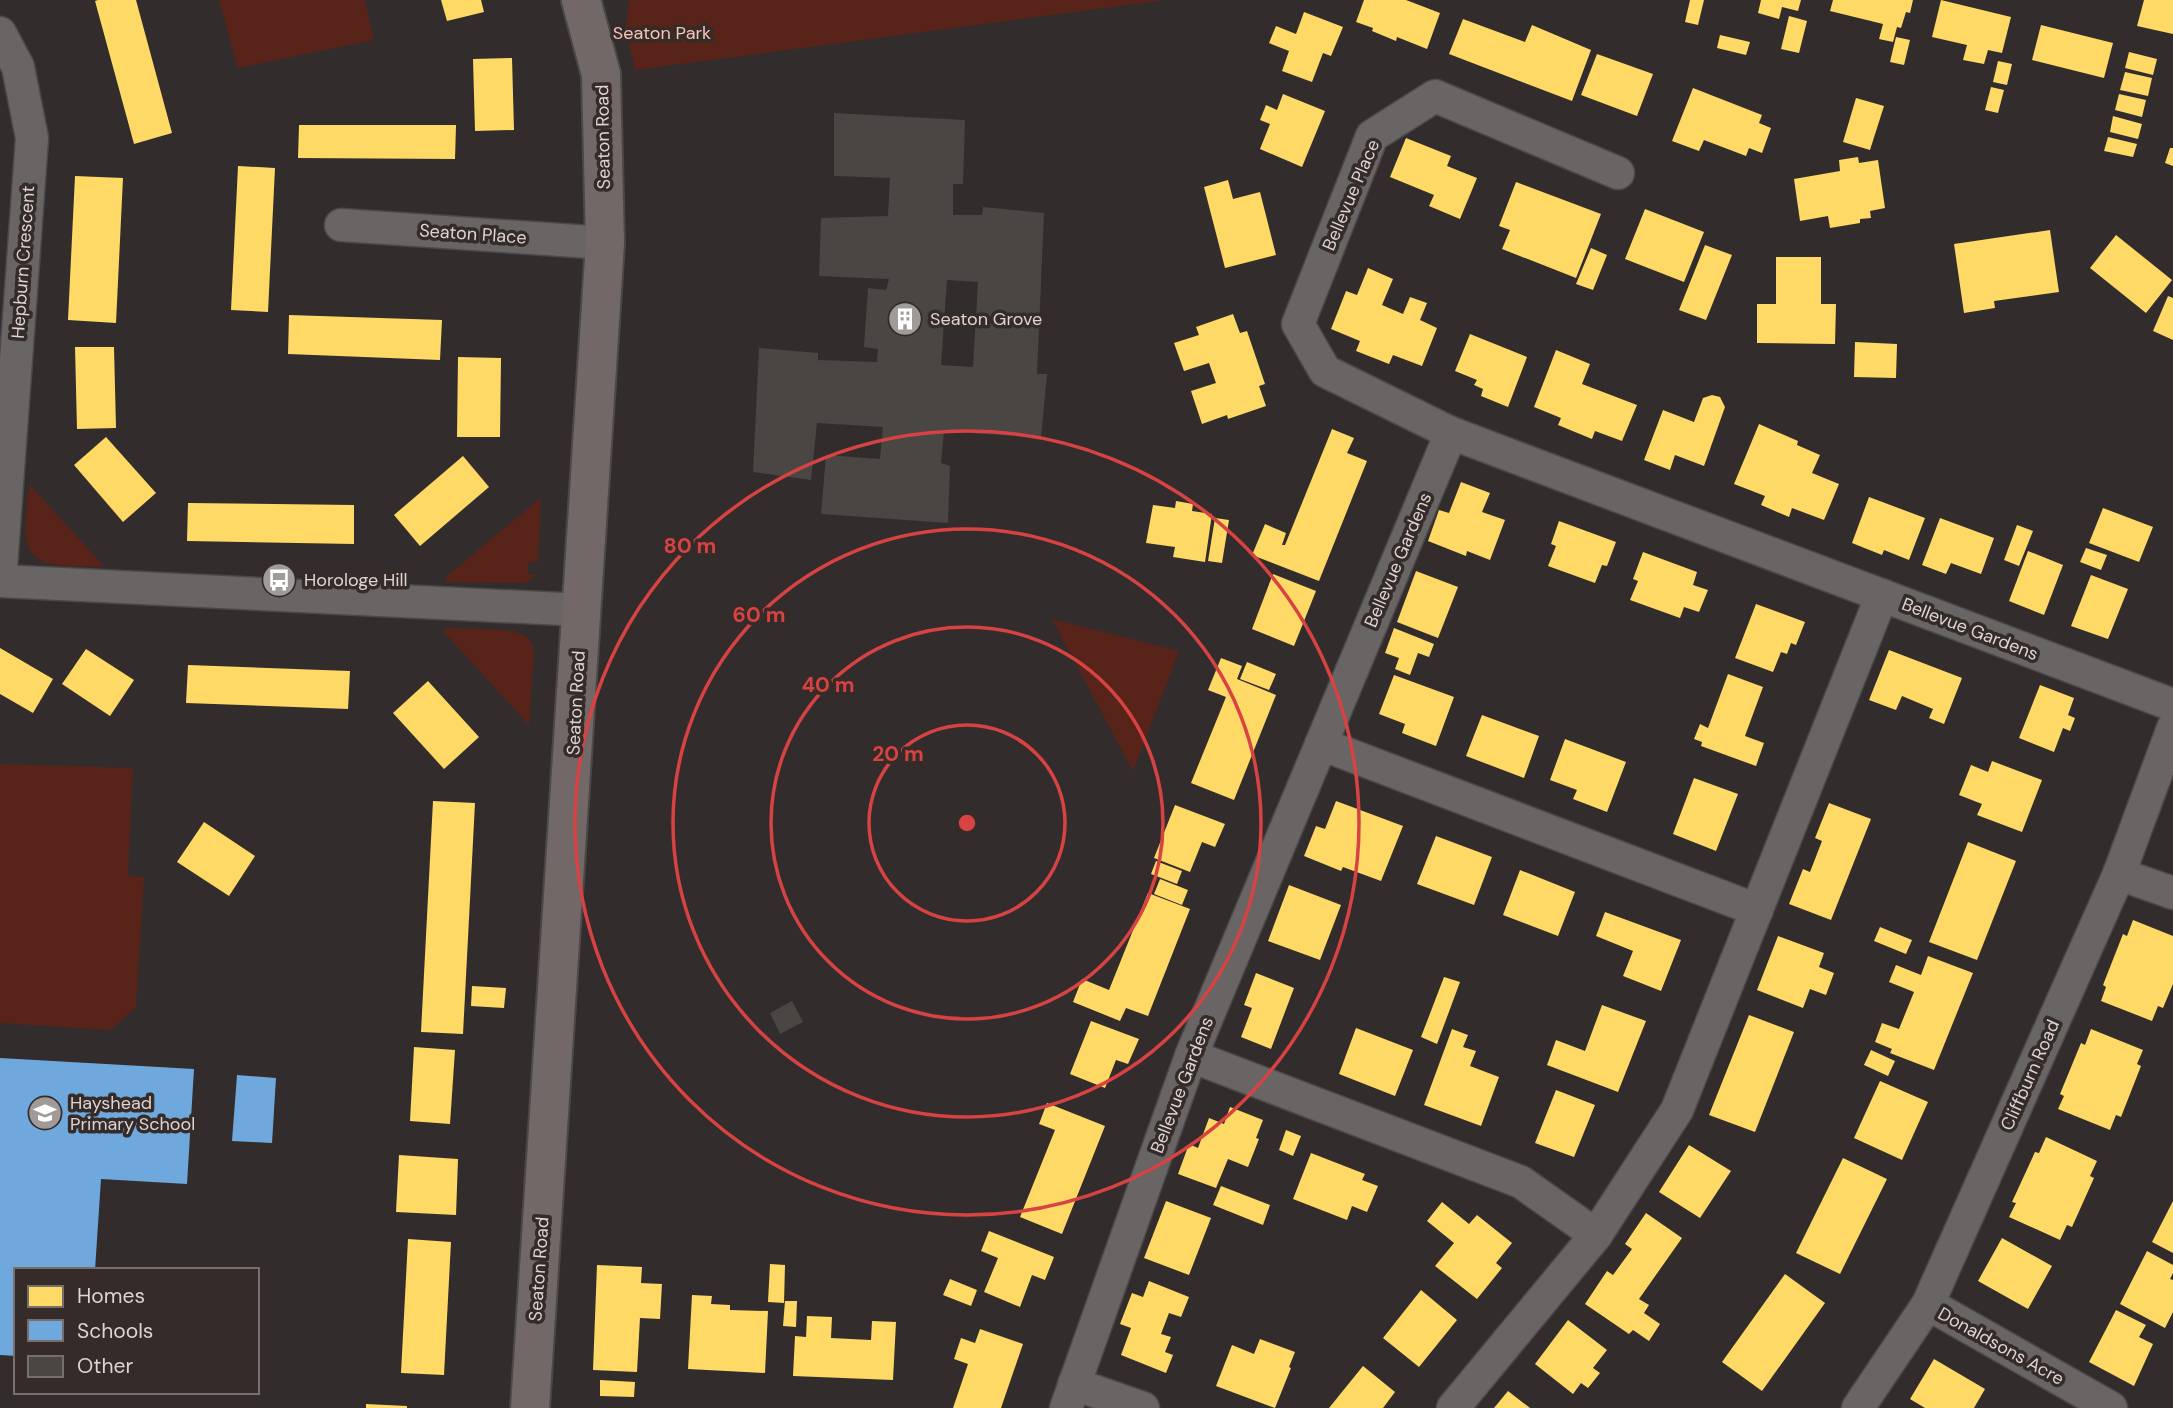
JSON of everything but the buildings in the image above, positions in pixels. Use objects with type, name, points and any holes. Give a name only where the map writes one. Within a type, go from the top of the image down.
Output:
[{"type":"street","name":"Seaton Road","points":[[530,1408],[605,243],[601,74],[581,0]]},
{"type":"street","name":"Hepburn Crescent","points":[[0,33],[18,67],[32,138],[0,582]]},
{"type":"street","name":"Bellevue Place","points":[[1451,433],[1325,371],[1298,324],[1372,136],[1435,96],[1618,173]]},
{"type":"street","name":"Seaton Place","points":[[341,225],[605,243]]},
{"type":"street","name":"Bellevue Gardens","points":[[1070,1396],[1191,1056],[1451,433],[2173,705]]},
{"type":"street","points":[[0,582],[582,610]]},
{"type":"street","points":[[1453,1408],[1597,1235],[1677,1110],[1882,595]]},
{"type":"street","name":"Cliffburn Road","points":[[1858,1408],[1928,1304],[2119,874],[2173,727]]},
{"type":"street","points":[[1321,744],[1757,910]]},
{"type":"street","points":[[2119,874],[2173,893]]},
{"type":"street","points":[[1191,1056],[1521,1182],[1597,1235]]},
{"type":"street","name":"Donaldsons Acre","points":[[1928,1304],[2111,1408]]},
{"type":"street","points":[[1070,1396],[1143,1408]]},
{"type":"green space","points":[[219,0],[365,0],[374,40],[238,68]]},
{"type":"green space","name":"Seaton Park","points":[[629,0],[1165,0],[635,70],[626,31]]},
{"type":"green space","points":[[30,485],[102,567],[58,565],[37,558],[30,549],[26,536]]},
{"type":"green space","points":[[539,499],[538,562],[528,562],[528,574],[537,575],[524,583],[447,582],[445,578]]},
{"type":"green space","points":[[1052,619],[1179,651],[1133,771]]},
{"type":"green space","points":[[446,628],[500,630],[521,634],[529,639],[534,653],[529,725],[444,632]]},
{"type":"green space","points":[[0,764],[133,768],[128,876],[144,877],[136,1007],[111,1030],[0,1023]]},
{"type":"place","name":"Seaton Grove","points":[[905,319]]},
{"type":"place","name":"Horologe Hill","points":[[279,580]]},
{"type":"place","name":"Hayshead Primary School","points":[[45,1113]]}]
